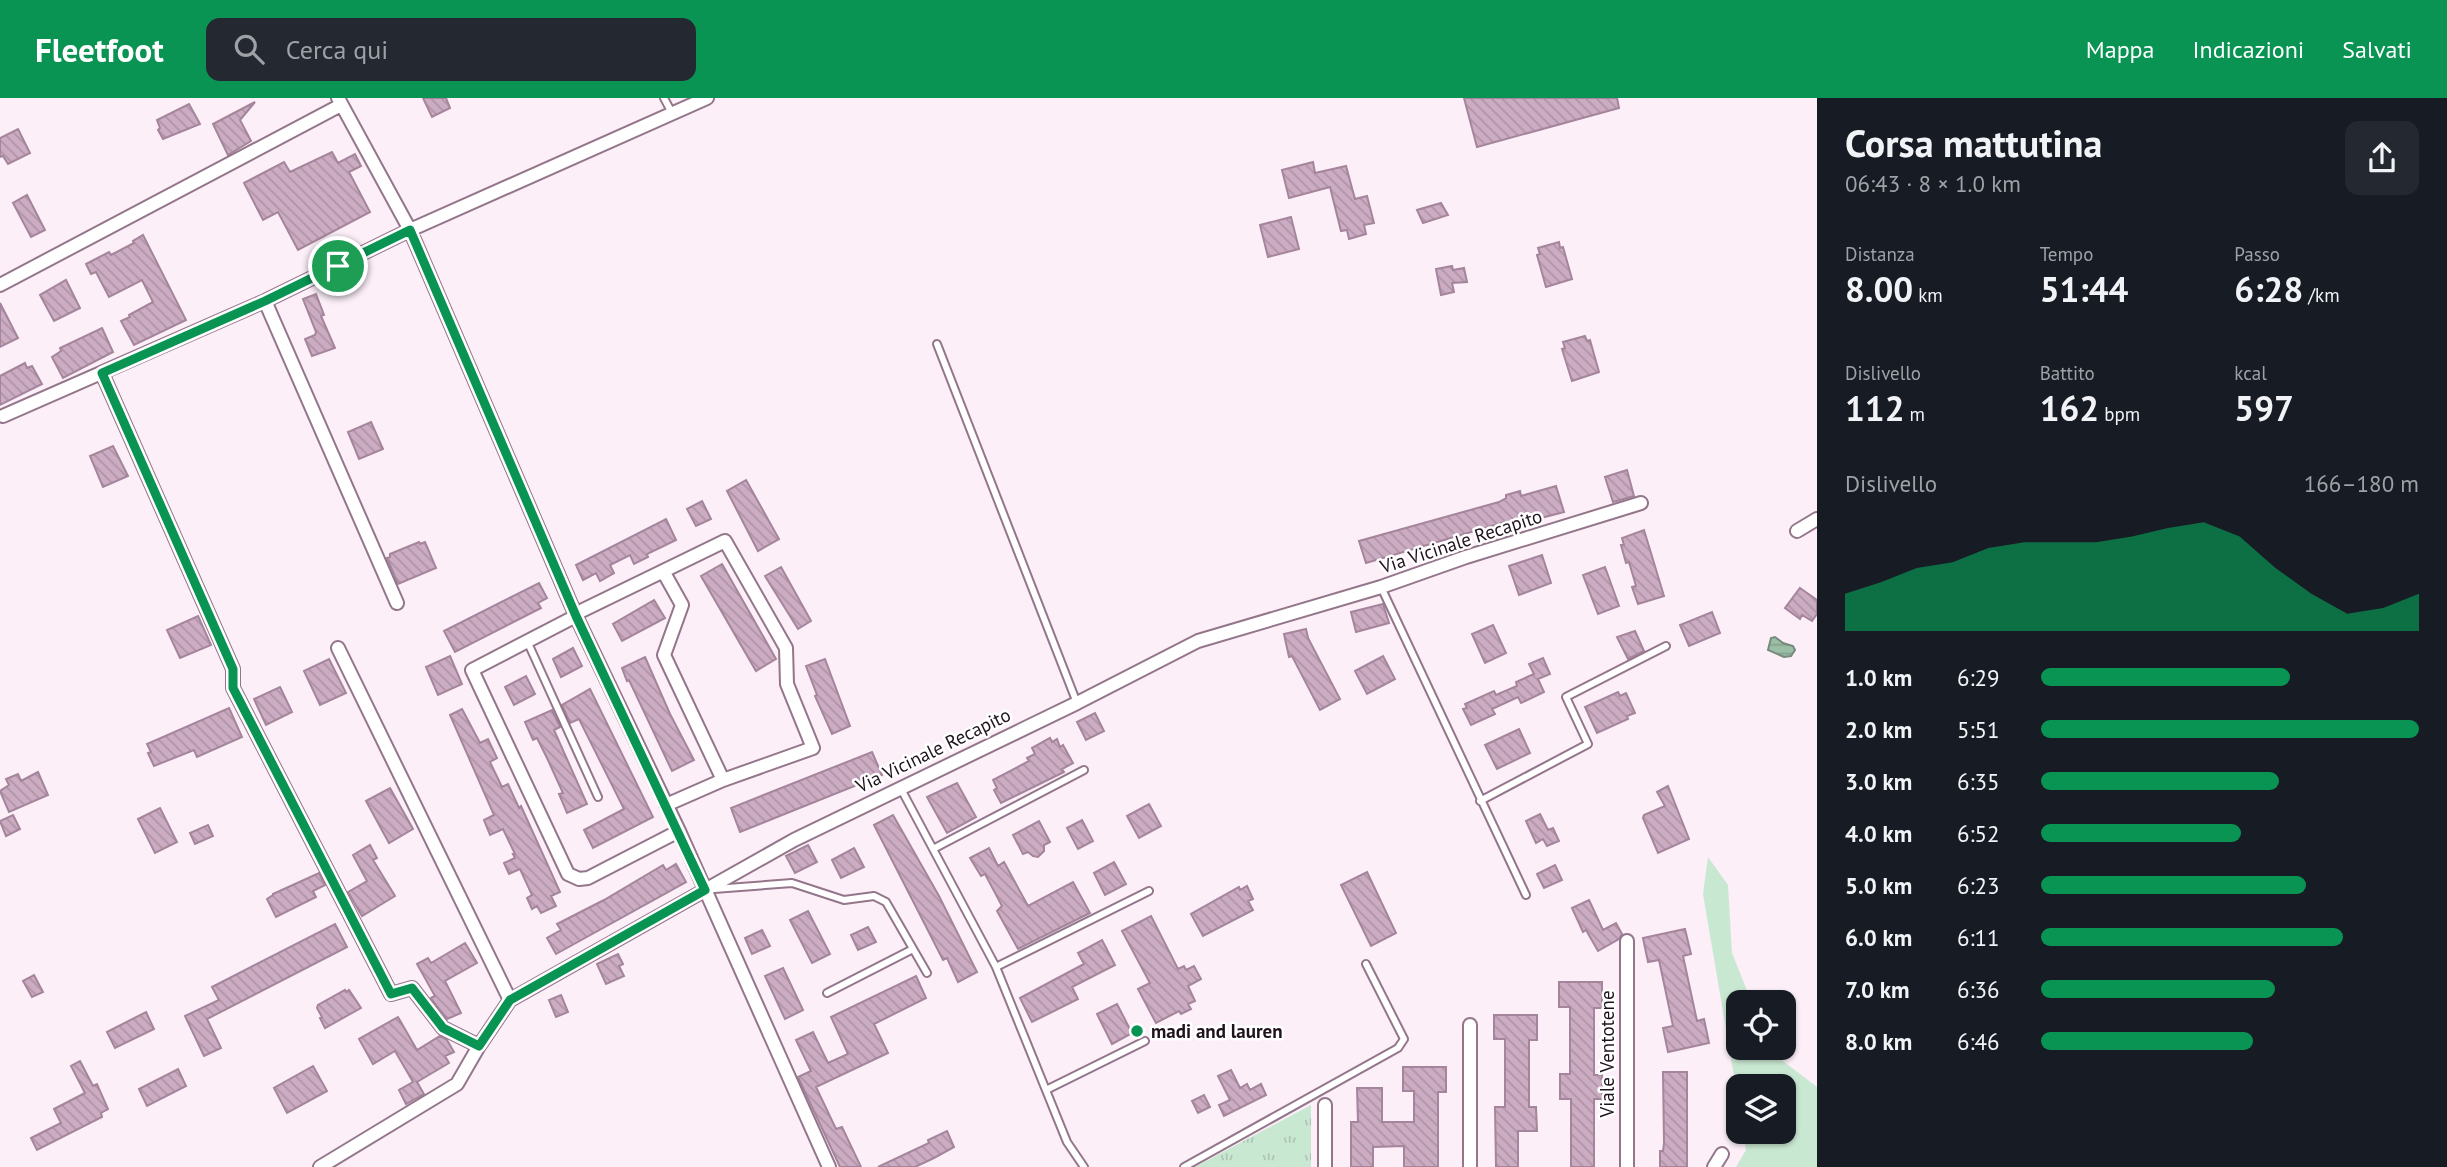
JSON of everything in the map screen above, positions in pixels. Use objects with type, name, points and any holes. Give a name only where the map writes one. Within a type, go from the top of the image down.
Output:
[{"type":"street","points":[[3,416],[265,301],[410,230],[707,98]]},
{"type":"street","points":[[0,285],[340,102],[410,230],[576,615],[679,831],[829,1167]]},
{"type":"street","points":[[265,301],[397,603]]},
{"type":"street","points":[[102,373],[233,669],[233,688],[391,994],[412,988],[443,1028],[479,1046]]},
{"type":"street","name":"Via Vicinale Recapito","points":[[320,1167],[457,1084],[510,1000],[794,840],[1077,703],[1198,641],[1381,587],[1466,557],[1641,503]]},
{"type":"street","points":[[1797,531],[1817,519]]},
{"type":"street","points":[[666,805],[723,780],[813,748],[787,684],[786,648],[725,541],[472,670],[568,874],[579,879],[588,878],[679,831]]},
{"type":"street","points":[[663,571],[682,606],[664,655],[723,780]]},
{"type":"street","points":[[338,648],[510,1000]]},
{"type":"street","name":"Viale Ventotene","points":[[1626,1167],[1627,941]]},
{"type":"street","points":[[1470,1025],[1470,1167]]},
{"type":"street","points":[[1325,1105],[1325,1167]]},
{"type":"street","points":[[1714,1167],[1722,1154]]},
{"type":"lane","points":[[664,98],[672,113]]},
{"type":"lane","points":[[937,344],[1077,703]]},
{"type":"lane","points":[[1381,587],[1526,895]]},
{"type":"lane","points":[[528,642],[598,797]]},
{"type":"lane","points":[[1480,801],[1588,744],[1566,697],[1666,646]]},
{"type":"lane","points":[[933,849],[1084,770]]},
{"type":"lane","points":[[900,787],[996,967],[1067,1142],[1084,1167]]},
{"type":"lane","points":[[705,890],[792,883],[845,900],[874,896],[887,902],[927,973]]},
{"type":"lane","points":[[996,967],[1149,891]]},
{"type":"lane","points":[[827,993],[914,949]]},
{"type":"lane","points":[[1184,1167],[1402,1044],[1404,1039],[1366,964]]},
{"type":"lane","points":[[1046,1090],[1145,1041]]},
{"type":"green space","points":[[1708,857],[1728,885],[1732,953],[1747,990],[1726,990],[1726,1029],[1703,894]]},
{"type":"green space","points":[[1731,1060],[1782,1060],[1817,1087],[1817,1167],[1736,1167],[1746,1150],[1745,1144],[1796,1144],[1796,1074],[1734,1074]]},
{"type":"green space","points":[[1311,1105],[1311,1167],[1195,1167]]},
{"type":"shaded area","points":[[1775,637],[1793,646],[1795,650],[1791,656],[1784,657],[1768,650],[1771,638]]},
{"type":"building","points":[[423,98],[446,98],[450,108],[432,117]]},
{"type":"building","points":[[1464,98],[1617,98],[1619,108],[1477,147]]},
{"type":"building","points":[[255,102],[240,120],[251,141],[228,155],[213,124]]},
{"type":"building","points":[[189,104],[200,124],[163,139],[157,120]]},
{"type":"building","points":[[18,129],[30,153],[8,164],[3,156],[0,157],[0,138]]},
{"type":"building","points":[[332,152],[338,163],[355,154],[361,166],[349,172],[370,212],[298,250],[278,212],[263,220],[244,183],[284,162],[290,172]]},
{"type":"building","points":[[1313,162],[1315,173],[1346,166],[1355,199],[1367,196],[1374,223],[1364,225],[1366,234],[1349,239],[1347,230],[1341,231],[1330,187],[1289,198],[1282,170]]},
{"type":"building","points":[[27,195],[45,230],[31,237],[13,203]]},
{"type":"building","points":[[1441,203],[1448,215],[1423,223],[1417,210]]},
{"type":"building","points":[[1291,217],[1299,249],[1268,257],[1260,225]]},
{"type":"building","points":[[143,235],[186,320],[134,345],[121,321],[153,302],[142,280],[109,297],[96,272],[91,274],[86,264],[109,252],[111,255]]},
{"type":"building","points":[[1559,242],[1560,248],[1563,247],[1572,279],[1546,287],[1537,255],[1540,254],[1538,248]]},
{"type":"building","points":[[1452,266],[1453,270],[1464,268],[1467,282],[1452,283],[1454,292],[1441,295],[1436,269]]},
{"type":"building","points":[[66,280],[80,308],[54,321],[40,295]]},
{"type":"building","points":[[316,294],[324,315],[321,316],[335,348],[312,356],[305,339],[316,332],[303,299]]},
{"type":"building","points":[[0,303],[18,338],[0,347]]},
{"type":"building","points":[[102,328],[113,352],[63,378],[52,357],[61,351],[60,348]]},
{"type":"building","points":[[1585,336],[1587,341],[1590,340],[1599,372],[1572,381],[1562,349],[1565,348],[1563,342]]},
{"type":"building","points":[[25,363],[27,368],[32,366],[42,384],[0,405],[0,376]]},
{"type":"building","points":[[371,422],[383,449],[359,459],[348,432]]},
{"type":"building","points":[[113,446],[128,476],[103,487],[90,456]]},
{"type":"building","points":[[1627,470],[1634,496],[1613,502],[1605,477]]},
{"type":"building","points":[[746,480],[779,539],[758,551],[727,491]]},
{"type":"building","points":[[1556,486],[1564,512],[1506,527],[1505,522],[1366,563],[1359,541],[1499,502],[1506,498],[1506,495],[1520,491],[1521,496]]},
{"type":"building","points":[[702,501],[711,519],[696,526],[687,509]]},
{"type":"building","points":[[666,519],[676,540],[647,554],[648,557],[634,564],[630,555],[610,565],[614,573],[600,581],[596,573],[583,580],[576,565]]},
{"type":"building","points":[[1644,530],[1664,596],[1638,604],[1632,587],[1636,586],[1621,545],[1624,545],[1622,538]]},
{"type":"building","points":[[425,542],[436,568],[398,584],[387,558],[390,554]]},
{"type":"building","points":[[1542,555],[1551,583],[1519,595],[1509,566]]},
{"type":"building","points":[[722,564],[776,659],[756,671],[701,576]]},
{"type":"building","points":[[781,567],[811,621],[798,629],[765,576]]},
{"type":"building","points":[[1605,567],[1619,606],[1598,614],[1583,575]]},
{"type":"building","points":[[539,583],[547,598],[538,603],[541,608],[455,652],[444,631]]},
{"type":"building","points":[[1800,588],[1817,600],[1817,614],[1812,621],[1802,615],[1800,619],[1785,608]]},
{"type":"building","points":[[654,600],[665,618],[622,641],[613,624]]},
{"type":"building","points":[[1383,604],[1389,623],[1356,632],[1351,612]]},
{"type":"building","points":[[1712,612],[1720,633],[1689,646],[1680,625]]},
{"type":"building","points":[[198,616],[211,645],[180,658],[167,630]]},
{"type":"building","points":[[1493,625],[1506,653],[1485,663],[1472,634]]},
{"type":"building","points":[[1306,629],[1308,638],[1340,699],[1320,710],[1292,656],[1289,657],[1284,634]]},
{"type":"building","points":[[1635,631],[1644,651],[1628,659],[1617,637]]},
{"type":"building","points":[[573,648],[582,666],[561,677],[553,659]]},
{"type":"building","points":[[450,656],[462,684],[438,695],[426,667]]},
{"type":"building","points":[[1383,656],[1395,679],[1367,694],[1355,671]]},
{"type":"building","points":[[645,657],[694,760],[672,771],[622,668]]},
{"type":"building","points":[[1543,658],[1550,674],[1538,679],[1544,692],[1521,703],[1518,697],[1492,709],[1495,714],[1471,725],[1463,709],[1467,708],[1465,704],[1494,691],[1496,695],[1517,686],[1516,682],[1534,674],[1529,664]]},
{"type":"building","points":[[329,659],[346,693],[320,705],[304,671]]},
{"type":"building","points":[[825,659],[850,726],[832,734],[815,696],[817,695],[806,666]]},
{"type":"building","points":[[526,676],[535,694],[514,705],[505,687]]},
{"type":"building","points":[[280,687],[292,712],[266,725],[254,699]]},
{"type":"building","points":[[590,689],[653,817],[593,848],[584,830],[624,809],[579,719],[570,723],[562,705]]},
{"type":"building","points":[[1618,692],[1620,696],[1626,693],[1635,713],[1597,733],[1585,707]]},
{"type":"building","points":[[229,708],[242,737],[197,757],[194,750],[154,766],[147,744]]},
{"type":"building","points":[[462,709],[480,743],[488,739],[497,758],[490,762],[502,787],[508,784],[519,808],[521,806],[560,892],[551,896],[556,906],[541,913],[537,906],[532,909],[527,898],[532,895],[520,869],[509,874],[504,863],[515,858],[515,854],[503,829],[490,835],[484,820],[494,815],[450,715]]},
{"type":"building","points":[[552,710],[560,727],[554,730],[587,804],[567,813],[559,794],[563,793],[547,758],[537,738],[533,740],[525,722]]},
{"type":"building","points":[[1095,713],[1104,731],[1086,740],[1077,722]]},
{"type":"building","points":[[1519,729],[1530,753],[1497,769],[1485,745]]},
{"type":"building","points":[[1050,738],[1052,742],[1057,739],[1060,747],[1063,745],[1073,763],[1062,769],[1064,772],[1001,803],[994,790],[997,788],[993,780],[1029,761],[1027,758],[1035,754],[1032,748]]},
{"type":"building","points":[[872,752],[882,775],[740,832],[731,808]]},
{"type":"building","points":[[38,772],[48,795],[9,812],[0,791],[9,785],[6,779],[18,774],[21,781]]},
{"type":"building","points":[[957,783],[976,817],[947,833],[927,797]]},
{"type":"building","points":[[1668,786],[1689,839],[1658,853],[1643,818],[1644,815],[1665,806],[1657,792]]},
{"type":"building","points":[[390,788],[413,829],[389,843],[366,801]]},
{"type":"building","points":[[1149,804],[1161,826],[1139,838],[1127,816]]},
{"type":"building","points":[[160,808],[177,842],[155,853],[138,819]]},
{"type":"building","points":[[1540,814],[1548,830],[1553,828],[1559,841],[1547,846],[1543,839],[1536,843],[1526,821]]},
{"type":"building","points":[[13,815],[20,829],[6,836],[0,821]]},
{"type":"building","points":[[893,815],[939,896],[977,972],[958,982],[947,958],[943,960],[874,825]]},
{"type":"building","points":[[1082,820],[1093,841],[1078,849],[1067,828]]},
{"type":"building","points":[[1039,821],[1050,842],[1044,845],[1044,851],[1038,857],[1028,852],[1023,854],[1013,835]]},
{"type":"building","points":[[208,825],[213,836],[195,844],[190,833]]},
{"type":"building","points":[[370,845],[377,858],[373,860],[395,896],[362,916],[348,892],[367,881],[353,855]]},
{"type":"building","points":[[808,845],[817,862],[795,873],[786,856]]},
{"type":"building","points":[[854,848],[864,867],[841,878],[832,860]]},
{"type":"building","points":[[989,848],[998,866],[1004,862],[1028,906],[1073,882],[1090,913],[1018,949],[997,911],[1002,906],[985,874],[981,876],[970,858]]},
{"type":"building","points":[[1114,862],[1126,884],[1105,895],[1094,873]]},
{"type":"building","points":[[676,864],[686,882],[556,954],[547,938],[561,930],[557,924],[663,865],[666,870]]},
{"type":"building","points":[[1555,865],[1562,880],[1544,888],[1537,874]]},
{"type":"building","points":[[1367,872],[1396,933],[1371,946],[1341,885]]},
{"type":"building","points":[[319,873],[325,885],[313,891],[316,897],[276,917],[267,899]]},
{"type":"building","points":[[1247,886],[1253,899],[1248,901],[1253,910],[1203,936],[1191,914],[1239,887],[1240,890]]},
{"type":"building","points":[[1589,900],[1603,930],[1616,923],[1622,934],[1619,939],[1598,951],[1586,930],[1583,932],[1572,908]]},
{"type":"building","points":[[808,911],[830,954],[812,963],[790,920]]},
{"type":"building","points":[[1151,916],[1178,969],[1184,966],[1186,970],[1194,966],[1201,979],[1188,986],[1195,1001],[1188,1004],[1191,1009],[1181,1014],[1179,1011],[1156,1023],[1138,989],[1150,983],[1122,931]]},
{"type":"building","points":[[335,924],[347,947],[207,1019],[221,1048],[204,1056],[185,1016],[219,1000],[212,987]]},
{"type":"building","points":[[868,927],[876,942],[858,950],[851,935]]},
{"type":"building","points":[[1685,929],[1691,954],[1683,956],[1697,1021],[1704,1019],[1709,1043],[1668,1052],[1663,1028],[1673,1026],[1659,960],[1648,962],[1643,938]]},
{"type":"building","points":[[762,930],[770,946],[752,954],[745,938]]},
{"type":"building","points":[[1102,940],[1115,965],[1072,987],[1078,999],[1032,1022],[1020,998],[1084,964],[1078,953]]},
{"type":"building","points":[[465,943],[477,963],[445,981],[461,1013],[447,1019],[431,998],[435,996],[417,964],[428,958],[431,963]]},
{"type":"building","points":[[618,954],[623,964],[619,966],[624,976],[606,984],[597,964]]},
{"type":"building","points":[[783,968],[803,1010],[785,1019],[765,976]]},
{"type":"building","points":[[34,975],[43,992],[32,997],[23,981]]},
{"type":"building","points":[[916,976],[926,998],[874,1024],[888,1053],[816,1087],[836,1129],[842,1127],[861,1167],[840,1167],[798,1077],[811,1071],[796,1040],[813,1032],[828,1063],[848,1054],[831,1017]]},
{"type":"building","points":[[1559,982],[1602,982],[1602,1008],[1594,1008],[1594,1075],[1602,1075],[1602,1099],[1594,1099],[1594,1167],[1571,1167],[1571,1099],[1560,1099],[1560,1074],[1570,1074],[1570,1007],[1559,1007]]},
{"type":"building","points":[[349,990],[361,1008],[325,1028],[318,1005]]},
{"type":"building","points":[[561,995],[568,1012],[556,1017],[549,1000]]},
{"type":"building","points":[[1117,1004],[1132,1033],[1112,1044],[1097,1014]]},
{"type":"building","points":[[146,1012],[154,1029],[115,1048],[107,1032]]},
{"type":"building","points":[[1494,1015],[1537,1015],[1537,1040],[1529,1040],[1529,1107],[1536,1107],[1537,1131],[1518,1131],[1518,1167],[1496,1167],[1495,1107],[1505,1107],[1505,1039],[1494,1039]]},
{"type":"building","points":[[398,1017],[417,1050],[440,1036],[447,1040],[454,1052],[445,1056],[449,1063],[417,1082],[424,1094],[406,1104],[399,1090],[413,1082],[395,1051],[373,1064],[359,1039]]},
{"type":"building","points":[[80,1061],[93,1086],[97,1084],[108,1109],[101,1113],[102,1117],[37,1150],[31,1138],[61,1123],[54,1109],[85,1093],[71,1066]]},
{"type":"building","points":[[313,1066],[327,1091],[287,1113],[274,1088]]},
{"type":"building","points":[[1403,1067],[1446,1067],[1446,1092],[1438,1092],[1438,1167],[1404,1167],[1404,1146],[1373,1147],[1373,1167],[1351,1167],[1351,1122],[1358,1122],[1357,1088],[1382,1088],[1382,1122],[1414,1122],[1414,1091],[1403,1091]]},
{"type":"building","points":[[178,1069],[186,1086],[147,1106],[139,1089]]},
{"type":"building","points":[[1231,1070],[1240,1088],[1247,1084],[1250,1090],[1261,1084],[1266,1095],[1224,1116],[1219,1105],[1230,1100],[1218,1076]]},
{"type":"building","points":[[1663,1072],[1687,1072],[1687,1167],[1660,1167],[1660,1151],[1663,1151],[1664,1143]]},
{"type":"building","points":[[1204,1095],[1210,1107],[1198,1113],[1192,1101]]},
{"type":"building","points":[[947,1131],[954,1147],[934,1158],[915,1167],[878,1167],[929,1143],[928,1140]]},
{"type":"place","name":"madi and lauren","points":[[1137,1031]]},
{"type":"route","points":[[410,230],[576,616],[705,890],[510,1000],[479,1046],[443,1028],[412,988],[391,994],[233,688],[233,669],[102,373],[338,266],[410,230]]}]
